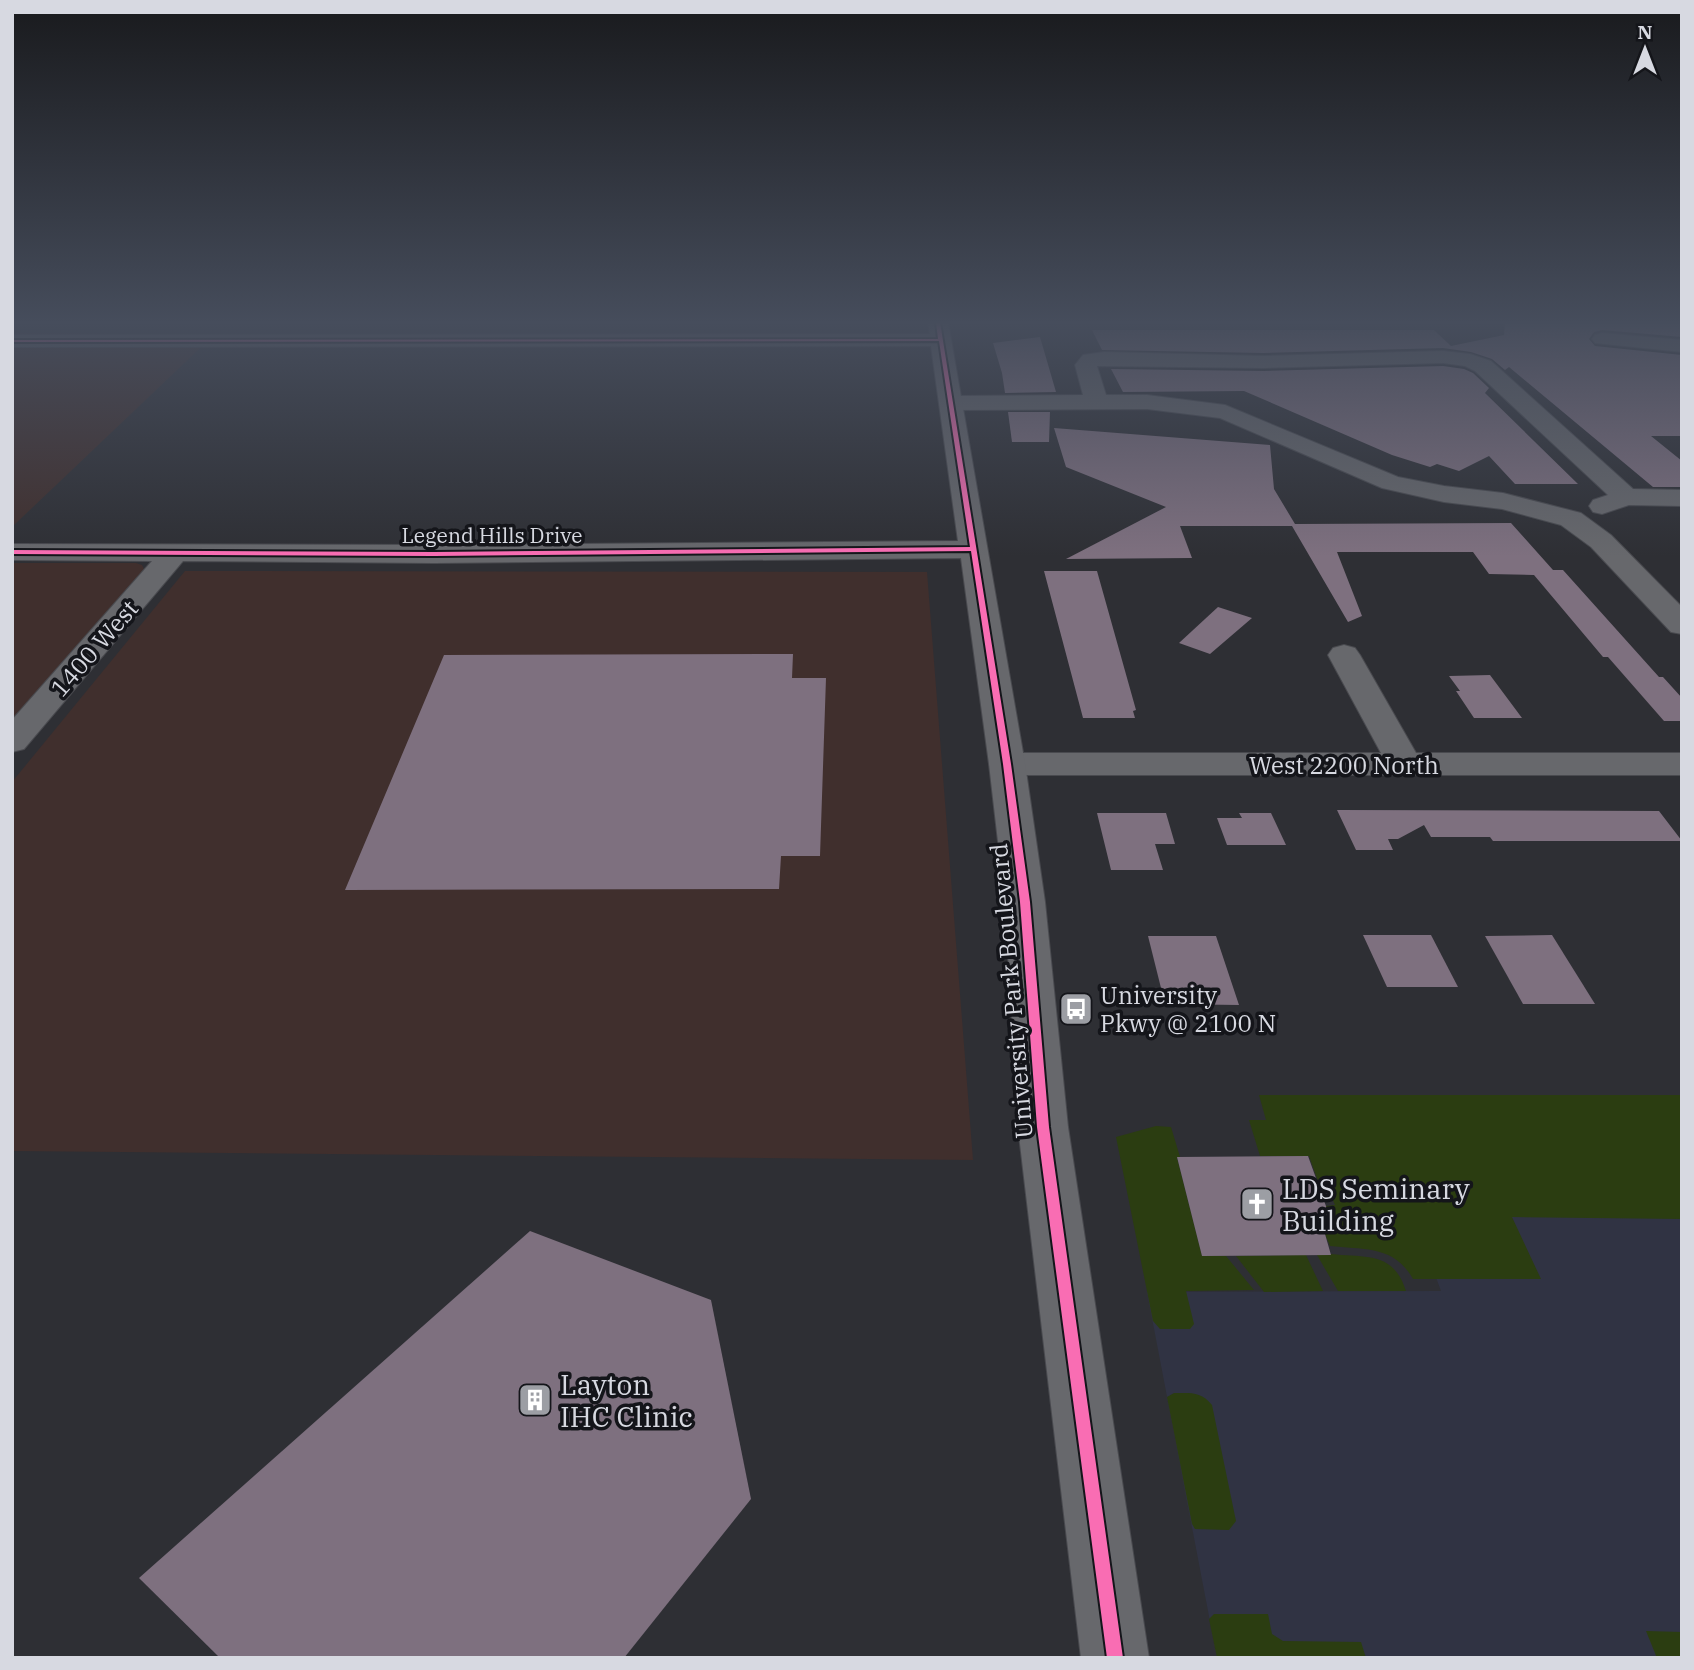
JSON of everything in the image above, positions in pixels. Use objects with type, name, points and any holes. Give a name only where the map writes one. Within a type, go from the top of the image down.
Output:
[{"type":"street","name":"University Park Boulevard","points":[[950,400],[1007,764],[1029,940],[1043,1127],[1115,1658]]},
{"type":"street","points":[[1520,400],[1626,497]]},
{"type":"street","points":[[951,403],[1175,404],[1243,417],[1391,483],[1444,494],[1503,501],[1571,519],[1601,541],[1682,625]]},
{"type":"street","points":[[1571,519],[1626,497],[1682,498]]},
{"type":"street","name":"Legend Hills Drive","points":[[12,552],[973,550]]},
{"type":"street","name":"1400 West","points":[[12,742],[175,553]]},
{"type":"street","points":[[1344,655],[1405,765]]},
{"type":"street","name":"West 2200 North","points":[[1007,764],[1682,764]]},
{"type":"shaded area","points":[[12,400],[146,400],[12,527]]},
{"type":"shaded area","points":[[12,563],[136,563],[144,569],[12,721]]},
{"type":"shaded area","points":[[185,571],[927,572],[973,1160],[12,1151],[12,782]]},
{"type":"shaded area","points":[[1369,1095],[1682,1095],[1682,1658],[1217,1658],[1147,1292],[1441,1291]]},
{"type":"green space","points":[[1259,1095],[1682,1095],[1682,1219],[1512,1217],[1541,1279],[1413,1279],[1397,1260],[1377,1251],[1330,1246],[1325,1234],[1336,1233],[1326,1206],[1335,1205],[1326,1184],[1319,1184],[1309,1156],[1260,1156],[1249,1120],[1266,1120]]},
{"type":"green space","points":[[1156,1126],[1171,1127],[1202,1256],[1226,1256],[1254,1290],[1186,1291],[1194,1324],[1190,1329],[1160,1329],[1153,1321],[1116,1137]]},
{"type":"green space","points":[[1306,1255],[1323,1291],[1264,1292],[1236,1256]]},
{"type":"green space","points":[[1317,1255],[1367,1257],[1386,1263],[1401,1278],[1406,1291],[1338,1291]]},
{"type":"green space","points":[[1174,1393],[1199,1395],[1212,1405],[1236,1521],[1229,1530],[1195,1529],[1192,1524],[1167,1397]]},
{"type":"green space","points":[[1214,1614],[1268,1614],[1272,1634],[1283,1641],[1361,1642],[1366,1658],[1217,1658],[1209,1619]]},
{"type":"green space","points":[[1646,1631],[1682,1632],[1682,1658],[1657,1658]]},
{"type":"building","points":[[1265,400],[1492,400],[1578,484],[1515,484],[1489,456],[1459,471],[1437,464],[1430,467],[1392,455]]},
{"type":"building","points":[[1549,400],[1682,400],[1682,436],[1651,436],[1682,461],[1682,487],[1653,487]]},
{"type":"building","points":[[1008,412],[1050,412],[1049,442],[1012,442]]},
{"type":"building","points":[[1054,428],[1270,445],[1274,489],[1295,524],[1511,523],[1553,570],[1563,570],[1659,677],[1663,677],[1682,698],[1682,721],[1664,721],[1608,657],[1603,657],[1534,575],[1489,574],[1473,552],[1337,552],[1362,616],[1348,622],[1292,526],[1180,526],[1192,558],[1066,559],[1166,507],[1066,467]]},
{"type":"building","points":[[1044,571],[1097,571],[1136,710],[1133,711],[1135,718],[1083,718]]},
{"type":"building","points":[[1218,607],[1252,618],[1210,654],[1179,643]]},
{"type":"building","points":[[793,654],[792,678],[826,678],[820,856],[781,856],[779,889],[345,890],[444,655]]},
{"type":"building","points":[[1490,675],[1522,718],[1474,718],[1449,676]]},
{"type":"building","points":[[1337,810],[1659,811],[1682,841],[1493,841],[1490,837],[1431,837],[1424,825],[1398,839],[1388,839],[1393,850],[1356,850]]},
{"type":"building","points":[[1097,813],[1166,813],[1175,844],[1155,844],[1163,870],[1111,870]]},
{"type":"building","points":[[1239,813],[1271,813],[1286,845],[1227,845],[1217,818],[1242,818]]},
{"type":"building","points":[[1363,935],[1431,935],[1458,987],[1387,987]]},
{"type":"building","points":[[1552,935],[1595,1004],[1523,1004],[1485,936]]},
{"type":"building","points":[[1148,936],[1216,936],[1239,1005],[1165,1004]]},
{"type":"building","name":"LDS Seminary Building","points":[[1308,1156],[1336,1234],[1325,1234],[1331,1255],[1202,1256],[1177,1157]]},
{"type":"building","name":"Layton IHC Clinic","points":[[530,1231],[711,1300],[751,1499],[624,1658],[220,1658],[139,1578]]},
{"type":"cycle path","points":[[950,400],[1007,764],[1025,902],[1043,1127],[1115,1658]]},
{"type":"cycle path","points":[[12,552],[434,554],[973,549]]},
{"type":"place","name":"University Pkwy @ 2100 N","points":[[1076,1009]]},
{"type":"place","name":"LDS Seminary Building","points":[[1257,1204]]},
{"type":"place","name":"Layton IHC Clinic","points":[[535,1400]]}]
